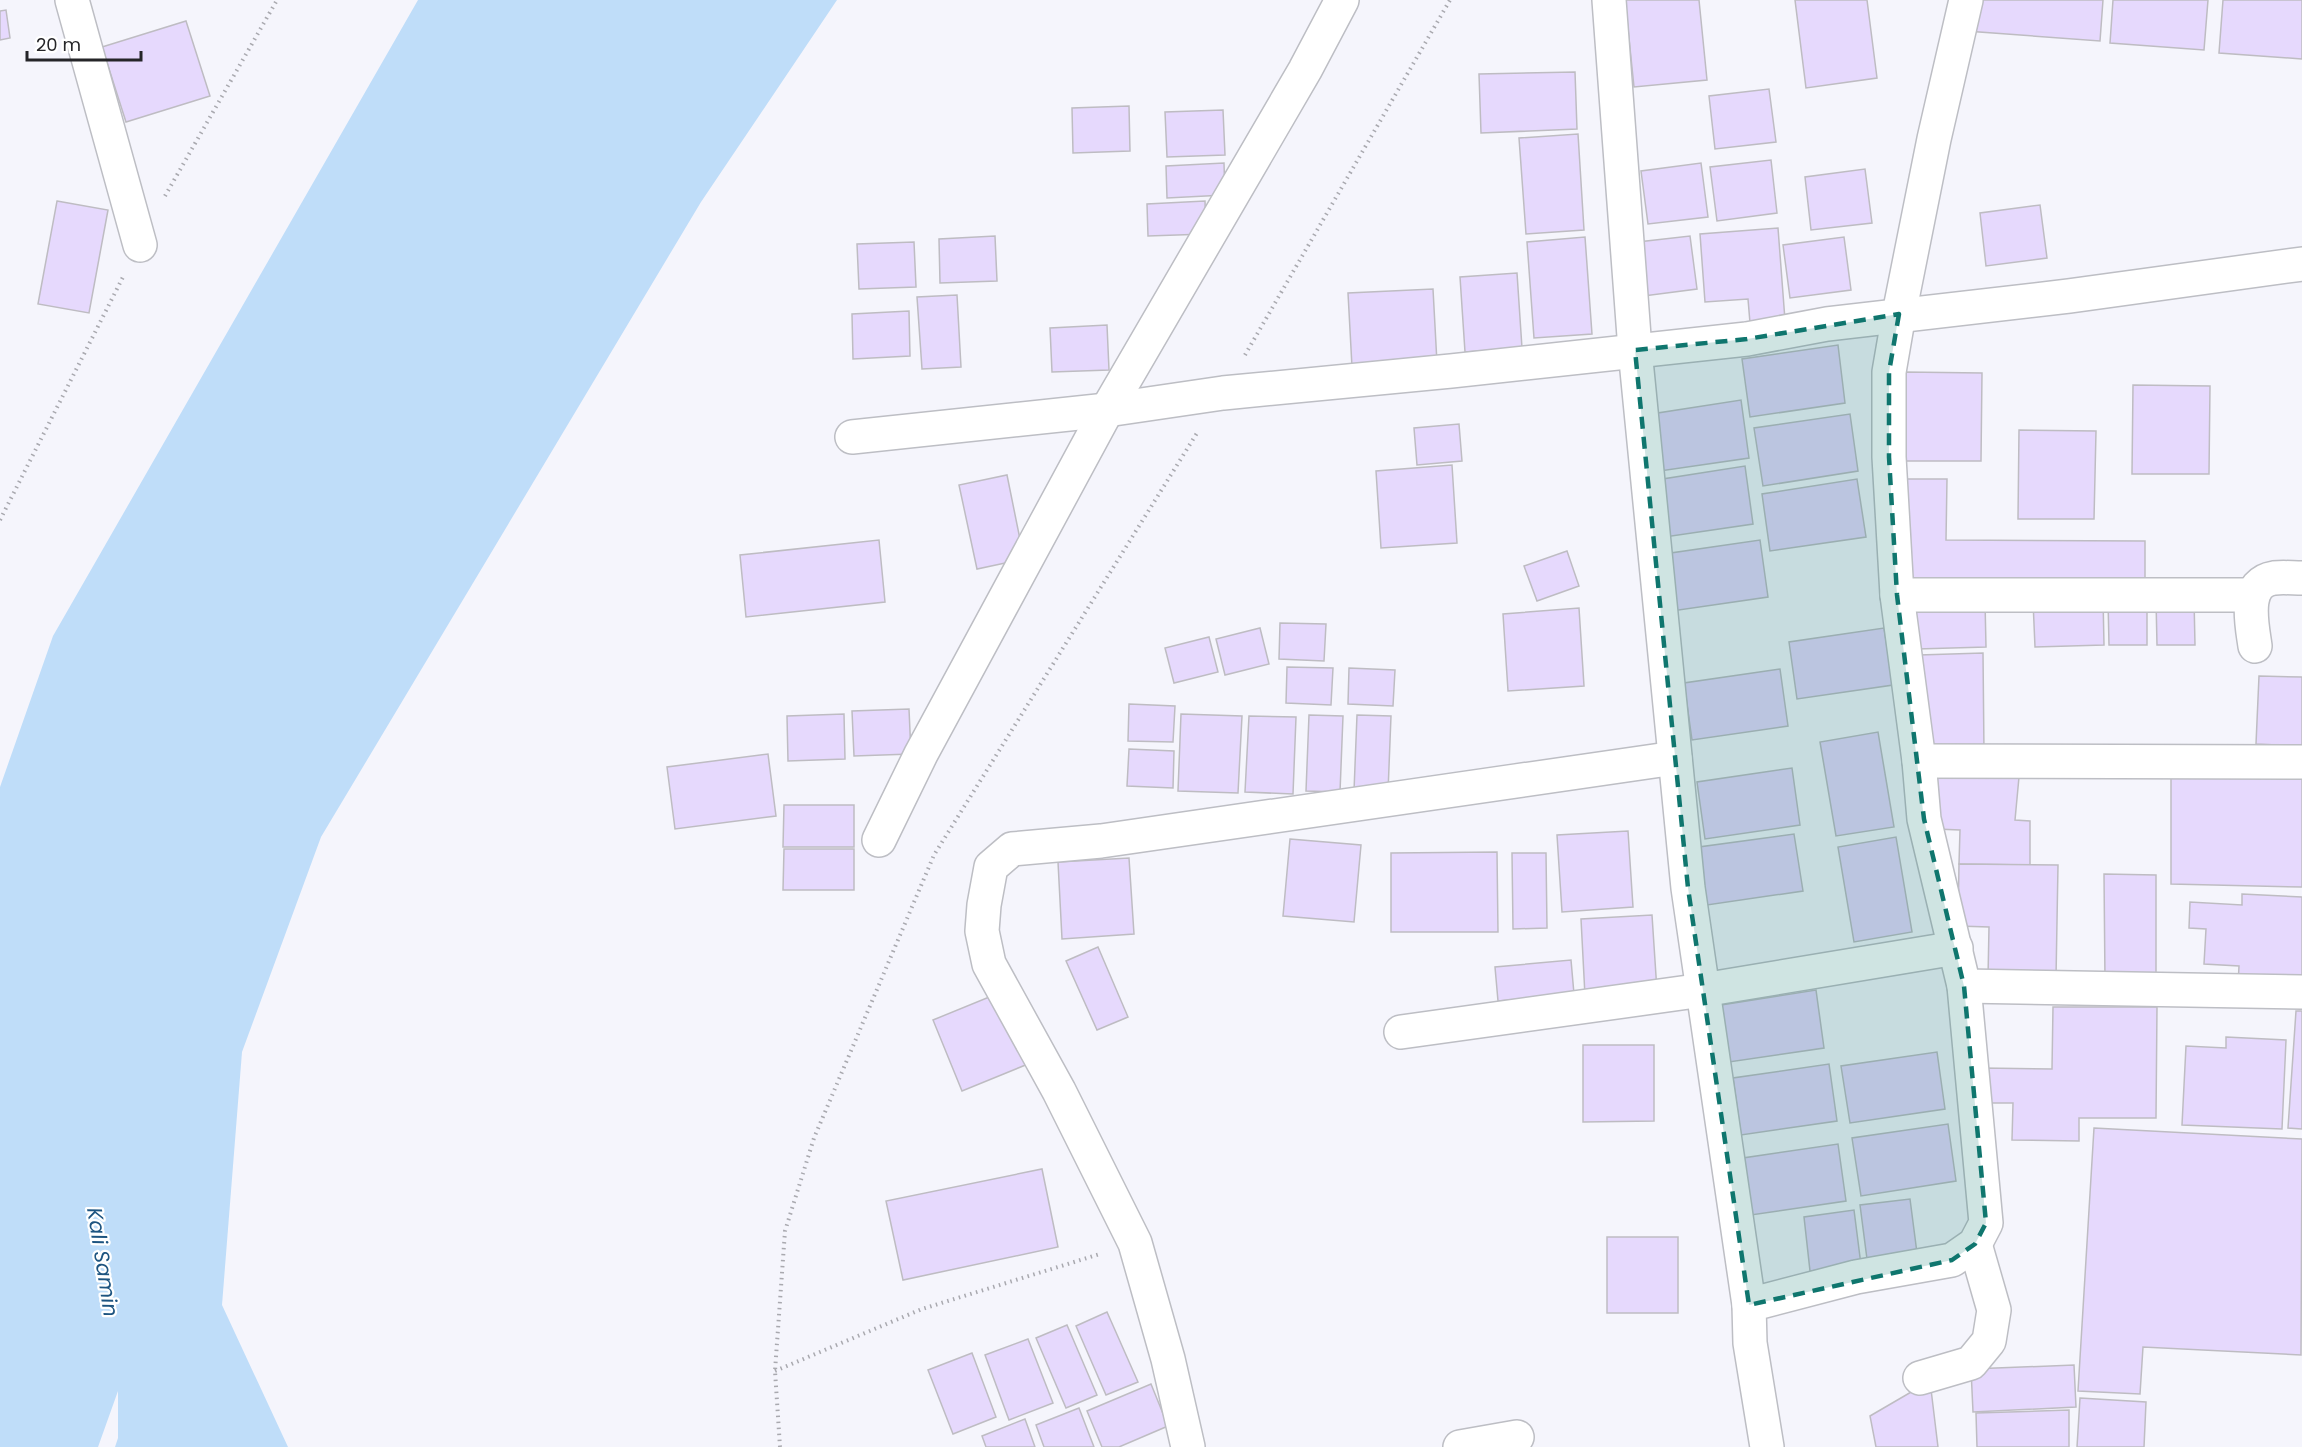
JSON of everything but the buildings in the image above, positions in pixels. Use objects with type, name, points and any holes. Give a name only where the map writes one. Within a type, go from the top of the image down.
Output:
[{"type":"street","points":[[72,0],[140,245]]},
{"type":"street","points":[[879,840],[921,754],[1107,410],[1305,70],[1342,0]]},
{"type":"street","points":[[1609,0],[1635,350],[1688,888],[1749,1305],[1750,1343],[1767,1447]]},
{"type":"street","points":[[1749,1305],[1856,1277],[1952,1260],[1975,1244],[1986,1223],[1964,986],[1924,819],[1919,761],[1897,595],[1889,457],[1889,372],[1934,139],[1966,0]]},
{"type":"street","points":[[852,437],[1107,410],[1223,393],[1747,339],[1827,324],[1899,314],[2069,296],[2302,264]]},
{"type":"street","points":[[2255,646],[2250,613],[2253,595],[2259,584],[2272,578],[2302,578]]},
{"type":"street","points":[[1897,595],[2253,595]]},
{"type":"street","points":[[1188,1447],[1168,1359],[1135,1243],[1059,1091],[989,964],[982,931],[991,867],[1012,849],[1101,841],[1675,758]]},
{"type":"street","points":[[1919,761],[2302,762]]},
{"type":"street","points":[[1401,1032],[1702,990],[1956,948]]},
{"type":"street","points":[[1964,986],[2302,992]]},
{"type":"street","points":[[1920,1378],[1971,1363],[1989,1341],[1994,1310],[1975,1244]]},
{"type":"street","points":[[1460,1447],[1517,1437]]},
{"type":"path","points":[[780,1447],[775,1371],[785,1231],[814,1138],[934,855],[1223,393],[1450,0]]},
{"type":"path","points":[[775,1371],[922,1309],[1135,1243]]},
{"type":"highlighted area","points":[[1899,314],[1889,372],[1889,457],[1897,595],[1924,819],[1964,986],[1986,1223],[1975,1244],[1952,1260],[1749,1305],[1688,888],[1635,350],[1747,339]]},
{"type":"water","name":"Kali Samin","points":[[418,0],[837,0],[701,202],[321,837],[242,1052],[222,1305],[288,1447],[115,1447],[118,1438],[118,1391],[98,1447],[0,1447],[0,787],[53,636]]}]
